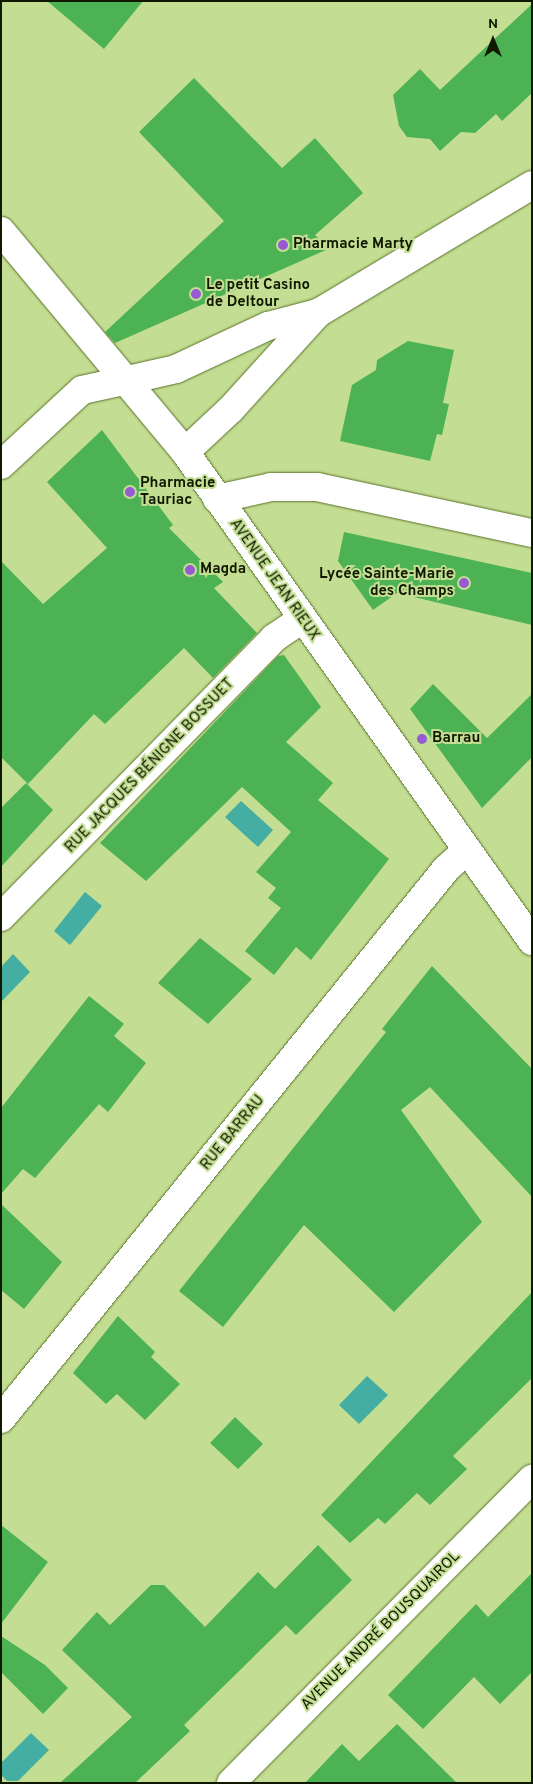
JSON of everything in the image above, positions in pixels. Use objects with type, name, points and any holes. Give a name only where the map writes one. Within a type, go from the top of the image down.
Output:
[{"type":"street","points":[[1,466],[82,390],[176,370],[268,326],[318,313],[532,185]]},
{"type":"street","name":"AVENUE JEAN RIEUX","points":[[1,231],[128,380],[185,452],[532,941]]},
{"type":"street","points":[[185,452],[232,409],[318,313]]},
{"type":"street","points":[[217,499],[271,487],[317,487],[532,532]]},
{"type":"street","name":"RUE JACQUES BÉNIGNE BOSSUET","points":[[1,917],[274,638],[302,619]]},
{"type":"street","name":"RUE BARRAU","points":[[1,1419],[446,869],[467,850]]},
{"type":"street","name":"AVENUE ANDRÉ BOUSQUAIROL","points":[[231,1783],[532,1479]]},
{"type":"water","points":[[241,801],[273,830],[258,847],[225,817]]},
{"type":"water","points":[[85,892],[102,906],[70,945],[54,931]]},
{"type":"water","points":[[13,954],[30,972],[1,1002],[1,967]]},
{"type":"water","points":[[367,1376],[388,1395],[359,1424],[339,1405]]},
{"type":"water","points":[[31,1733],[49,1750],[18,1781],[7,1781],[1,1775],[1,1763]]},
{"type":"building","points":[[47,1],[143,1],[104,49]]},
{"type":"building","points":[[532,4],[532,93],[502,121],[496,114],[475,133],[461,132],[440,151],[430,139],[407,137],[399,126],[393,95],[420,69],[440,90]]},
{"type":"building","points":[[194,78],[282,168],[315,138],[363,193],[315,235],[328,249],[115,343],[105,332],[224,221],[139,132]]},
{"type":"building","points":[[408,341],[454,350],[443,403],[449,404],[442,435],[437,434],[430,461],[340,441],[352,385],[376,370],[377,360]]},
{"type":"building","points":[[102,430],[173,525],[169,528],[223,582],[214,588],[257,633],[213,678],[184,648],[105,724],[94,714],[28,784],[1,757],[1,561],[43,604],[107,548],[47,482]]},
{"type":"building","name":"Lycée Sainte-Marie des Champs","points":[[344,532],[532,573],[532,625],[397,593],[373,610],[338,561]]},
{"type":"building","points":[[284,655],[321,707],[286,742],[333,783],[318,800],[389,859],[311,960],[296,947],[274,975],[245,951],[281,908],[268,898],[276,888],[256,872],[291,832],[242,787],[146,881],[100,843],[278,656]]},
{"type":"building","points":[[433,684],[487,738],[532,694],[532,757],[482,808],[410,709]]},
{"type":"building","points":[[26,783],[53,810],[1,867],[1,808]]},
{"type":"building","points":[[200,938],[252,979],[208,1024],[158,983]]},
{"type":"building","points":[[432,966],[532,1069],[532,1197],[430,1087],[401,1110],[482,1222],[394,1312],[304,1225],[223,1327],[179,1291],[386,1032],[382,1029]]},
{"type":"building","points":[[89,996],[124,1024],[114,1036],[146,1063],[108,1112],[99,1104],[35,1178],[23,1169],[1,1194],[1,1108]]},
{"type":"building","points":[[1,1204],[62,1262],[24,1309],[1,1290]]},
{"type":"building","points":[[532,1292],[532,1378],[453,1456],[467,1469],[430,1505],[417,1493],[385,1524],[378,1518],[350,1543],[321,1515]]},
{"type":"building","points":[[118,1316],[155,1352],[151,1357],[180,1384],[145,1420],[117,1394],[106,1404],[73,1373]]},
{"type":"building","points":[[235,1417],[263,1444],[238,1469],[210,1443]]},
{"type":"building","points":[[1,1525],[48,1562],[1,1624]]},
{"type":"building","points":[[318,1545],[352,1580],[296,1635],[286,1625],[184,1725],[190,1731],[135,1783],[60,1783],[132,1717],[62,1650],[97,1612],[110,1625],[151,1585],[164,1585],[205,1627],[258,1572],[275,1589]]},
{"type":"building","points":[[532,1573],[532,1672],[500,1704],[474,1677],[423,1729],[388,1695],[476,1604],[488,1617]]},
{"type":"building","points":[[1,1636],[45,1665],[68,1688],[43,1714],[1,1672]]},
{"type":"building","points":[[397,1724],[457,1783],[305,1783],[342,1744],[359,1761]]},
{"type":"place","name":"Pharmacie Marty","points":[[283,245]]},
{"type":"place","name":"Le petit Casino de Deltour","points":[[196,294]]},
{"type":"place","name":"Pharmacie Tauriac","points":[[130,492]]},
{"type":"place","name":"Magda","points":[[190,570]]},
{"type":"place","name":"Lycée Sainte-Marie des Champs","points":[[464,583]]},
{"type":"place","name":"Barrau","points":[[422,739]]}]
